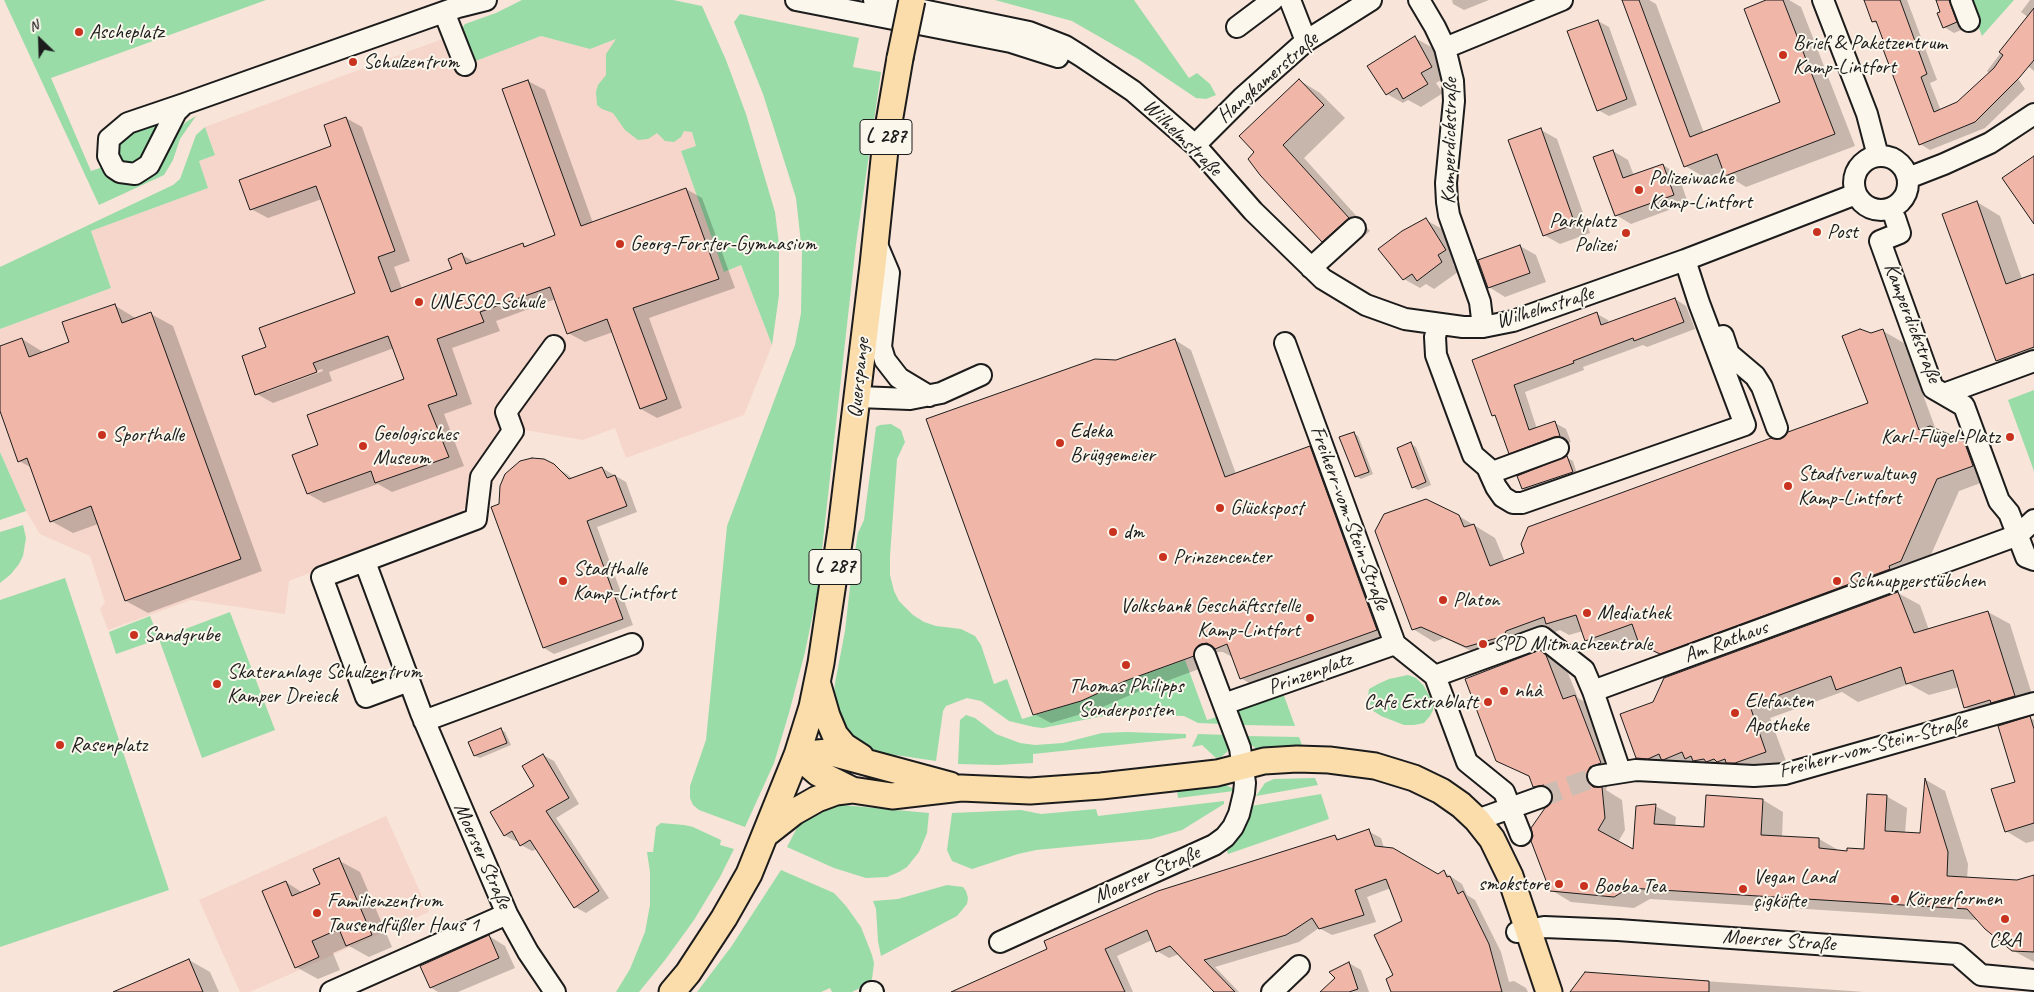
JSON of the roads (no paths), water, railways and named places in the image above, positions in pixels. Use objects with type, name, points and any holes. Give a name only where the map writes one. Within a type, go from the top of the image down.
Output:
[{"type":"main road","name":"Querspange","points":[[797,755],[818,683],[858,397],[886,140],[912,0]]},
{"type":"main road","points":[[818,683],[827,716],[835,735],[844,746],[869,762]]},
{"type":"main road","points":[[797,755],[828,752],[962,788]]},
{"type":"main road","points":[[797,755],[818,773],[852,790]]},
{"type":"main road","name":"L 287","points":[[672,992],[688,973],[724,918],[749,874],[797,755]]},
{"type":"main road","points":[[766,834],[794,812],[817,799],[836,792],[852,790],[892,796],[962,788],[1030,790],[1101,786],[1217,773],[1243,768],[1264,761],[1329,760],[1375,766],[1414,778],[1441,791],[1461,805],[1469,820],[1492,839],[1503,858],[1523,931],[1536,992]]},
{"type":"main road","points":[[1523,931],[1549,992]]},
{"type":"street","points":[[184,104],[444,12],[486,0]]},
{"type":"street","name":"Wilhelmstraße","points":[[796,0],[1011,42],[1101,70]]},
{"type":"street","name":"Wilhelmstraße","points":[[874,0],[1029,32],[1065,46],[1133,91],[1194,145],[1253,211],[1323,279],[1366,305],[1405,319],[1463,327],[1505,323],[1538,314],[1856,194]]},
{"type":"street","points":[[1237,27],[1272,0]]},
{"type":"street","points":[[1290,0],[1306,41]]},
{"type":"street","name":"Hangkamerstraße","points":[[1194,145],[1242,98],[1306,41],[1371,0]]},
{"type":"street","points":[[1419,0],[1445,48]]},
{"type":"street","name":"Kamperdickstraße","points":[[1483,326],[1480,302],[1449,215],[1447,202],[1447,167],[1454,101],[1452,73],[1445,48],[1562,0]]},
{"type":"street","points":[[1823,0],[1867,114],[1878,156]]},
{"type":"street","points":[[1961,0],[1969,21]]},
{"type":"street","points":[[444,12],[465,65]]},
{"type":"street","points":[[1908,178],[1990,143],[2034,114]]},
{"type":"street","points":[[1878,156],[1896,160],[1902,165],[1908,178],[1908,186],[1902,201],[1895,207],[1885,210],[1870,208],[1862,203],[1856,194],[1854,180],[1857,169],[1865,161],[1878,156]]},
{"type":"street","name":"Kamperdickstraße","points":[[1895,218],[1900,233],[1880,241],[1933,388],[1964,406],[1999,501],[2009,513],[2026,557],[2034,560]]},
{"type":"street","points":[[1311,268],[1355,228]]},
{"type":"street","points":[[875,240],[889,273],[882,347],[885,360],[899,378],[928,396]]},
{"type":"street","points":[[1690,258],[1729,354],[1755,376],[1762,387],[1777,428]]},
{"type":"street","points":[[1438,324],[1435,337],[1436,355],[1473,455],[1490,472],[1496,487],[1504,497],[1513,503],[1522,503],[1745,425],[1699,303],[1690,258]]},
{"type":"street","name":"Freiherr-vom-Stein-Straße","points":[[1285,343],[1395,644]]},
{"type":"street","points":[[409,681],[366,697],[322,577],[476,519],[481,477],[513,431],[506,412],[554,346]]},
{"type":"street","points":[[1944,394],[2034,361]]},
{"type":"street","points":[[858,397],[910,399],[928,396],[941,393],[981,376]]},
{"type":"street","points":[[1490,472],[1558,448]]},
{"type":"street","name":"Am Rathaus","points":[[1592,691],[2018,535],[2034,520]]},
{"type":"street","name":"Moerser Straße","points":[[365,562],[423,717],[508,914],[528,952],[555,992]]},
{"type":"street","points":[[1434,676],[1542,637],[1584,670],[1620,771]]},
{"type":"street","points":[[423,717],[632,644]]},
{"type":"street","points":[[1395,644],[1434,676],[1467,762],[1504,792],[1521,835]]},
{"type":"street","name":"Prinzenplatz","points":[[1224,704],[1395,644]]},
{"type":"street","name":"Moerser Straße","points":[[1000,942],[1206,848],[1225,837],[1233,826],[1239,814],[1244,793],[1240,748],[1205,655]]},
{"type":"street","name":"Freiherr-vom-Stein-Straße","points":[[1598,776],[1620,771],[1754,776],[1785,774],[2034,703]]},
{"type":"street","points":[[1469,820],[1511,809],[1541,797]]},
{"type":"street","points":[[331,992],[508,914]]},
{"type":"street","name":"Moerser Straße","points":[[1523,931],[1544,927],[1618,930],[1957,954],[1981,975],[2034,980]]},
{"type":"street","points":[[1272,992],[1299,966]]},
{"type":"tunnel","points":[[1541,797],[1598,776]]},
{"type":"place","name":"Ascheplatz","points":[[79,32]]},
{"type":"place","name":"Brief & Paketzentrum Kamp-Lintfort","points":[[1783,55]]},
{"type":"place","name":"Schulzentrum","points":[[353,62]]},
{"type":"place","name":"Polizeiwache Kamp-Lintfort","points":[[1639,190]]},
{"type":"place","name":"Post","points":[[1817,232]]},
{"type":"place","name":"Parkplatz Polizei","points":[[1626,233]]},
{"type":"place","name":"Georg-Forster-Gymnasium","points":[[620,244]]},
{"type":"place","name":"UNESCO-Schule","points":[[419,302]]},
{"type":"place","name":"Sporthalle","points":[[102,435]]},
{"type":"place","name":"Karl-Flügel-Platz","points":[[2010,437]]},
{"type":"place","name":"Edeka Brüggemeier","points":[[1060,443]]},
{"type":"place","name":"Geologisches Museum","points":[[363,446]]},
{"type":"place","name":"Stadtverwaltung Kamp-Lintfort","points":[[1788,486]]},
{"type":"place","name":"Glückspost","points":[[1220,508]]},
{"type":"place","name":"dm","points":[[1113,532]]},
{"type":"place","name":"Prinzencenter","points":[[1163,557]]},
{"type":"place","name":"Stadthalle Kamp-Lintfort","points":[[563,581]]},
{"type":"place","name":"Schnupperstübchen","points":[[1837,581]]},
{"type":"place","name":"Platon","points":[[1443,600]]},
{"type":"place","name":"Mediathek","points":[[1587,613]]},
{"type":"place","name":"Volksbank Geschäftsstelle Kamp-Lintfort","points":[[1310,618]]},
{"type":"place","name":"Sandgrube","points":[[134,635]]},
{"type":"place","name":"SPD Mitmachzentrale","points":[[1483,644]]},
{"type":"place","name":"Thomas Philipps Sonderposten","points":[[1126,665]]},
{"type":"place","name":"Skateranlage Schulzentrum Kamper Dreieck","points":[[217,684]]},
{"type":"place","name":"nhà","points":[[1504,691]]},
{"type":"place","name":"Cafe Extrablatt","points":[[1488,702]]},
{"type":"place","name":"Elefanten Apotheke","points":[[1735,713]]},
{"type":"place","name":"Rasenplatz","points":[[60,745]]},
{"type":"place","name":"smokstore","points":[[1559,884]]},
{"type":"place","name":"Booba Tea","points":[[1584,886]]},
{"type":"place","name":"Vegan Land çigköfte","points":[[1743,889]]},
{"type":"place","name":"Körperformen","points":[[1895,899]]},
{"type":"place","name":"Familienzentrum Tausendfüßler Haus 1","points":[[317,913]]},
{"type":"place","name":"C&A","points":[[2005,919]]}]
